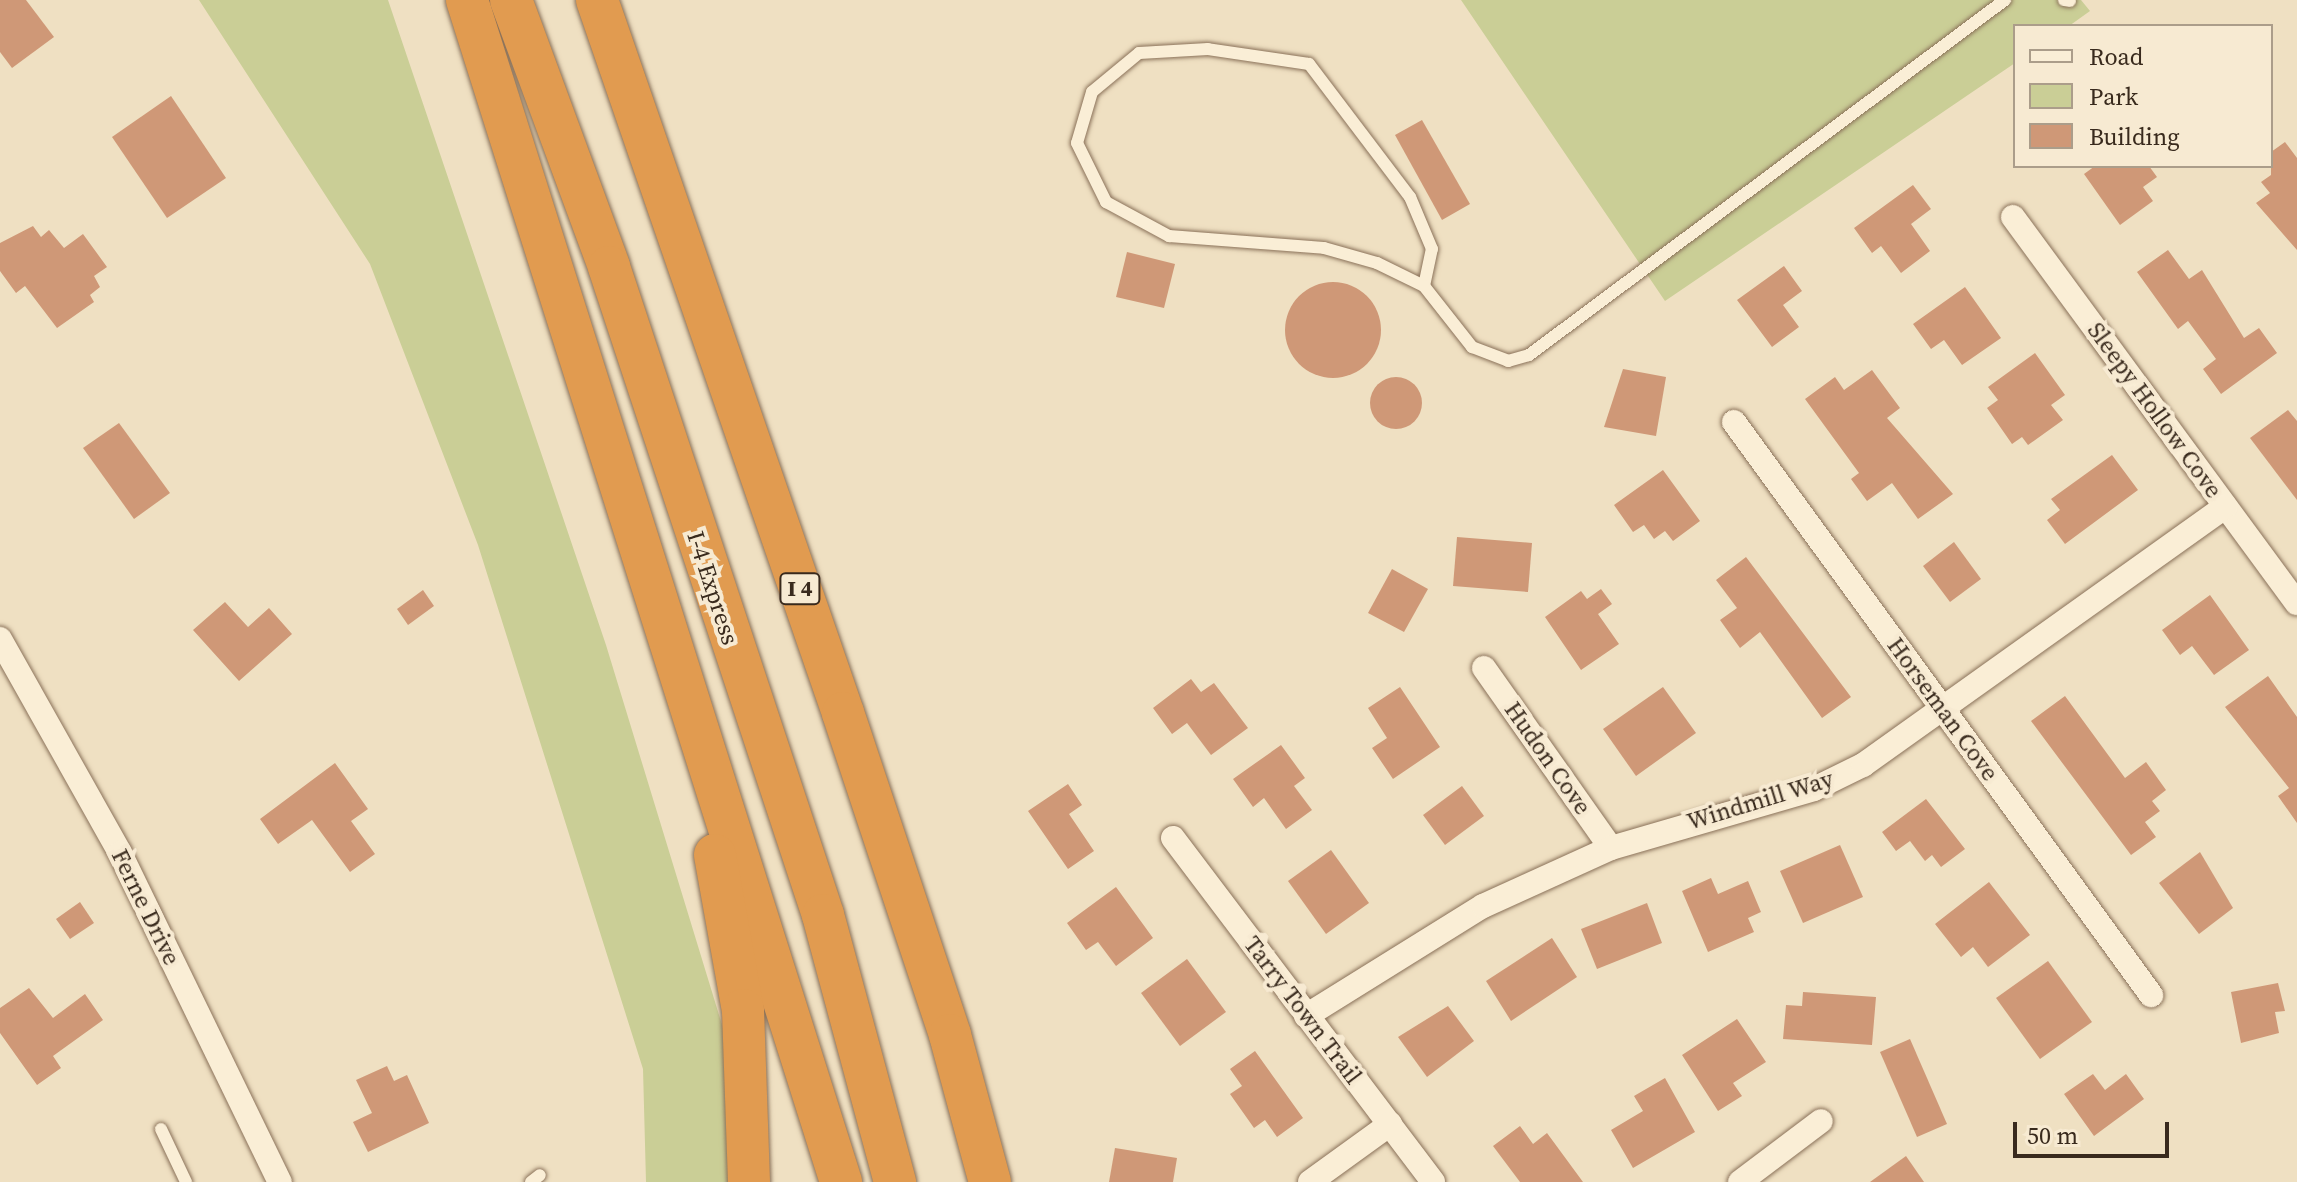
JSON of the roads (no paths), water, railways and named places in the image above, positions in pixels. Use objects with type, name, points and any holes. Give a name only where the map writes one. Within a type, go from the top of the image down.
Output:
[{"type":"highway","points":[[467,0],[841,1182]]},
{"type":"highway","name":"I-4 Express","points":[[511,0],[609,267],[823,915],[895,1182]]},
{"type":"highway","name":"I 4","points":[[597,0],[848,728],[950,1035],[990,1182]]},
{"type":"highway","points":[[629,506],[633,575],[705,799],[743,1010],[749,1182]]},
{"type":"street","name":"Sleepy Hollow Cove","points":[[2013,217],[2297,603]]},
{"type":"street","name":"Horseman Cove","points":[[1734,422],[2151,995]]},
{"type":"street","name":"Windmill Way","points":[[1306,1016],[1483,906],[1611,848],[1814,789],[1944,711],[2225,507]]},
{"type":"street","name":"Ferne Drive","points":[[0,639],[120,853],[280,1182]]},
{"type":"street","name":"Hudon Cove","points":[[1484,668],[1611,848]]},
{"type":"street","name":"Tarry Town Trail","points":[[1173,838],[1433,1182]]},
{"type":"street","points":[[1740,1182],[1821,1121]]},
{"type":"street","points":[[1310,1182],[1390,1124]]},
{"type":"lane","points":[[1424,286],[1432,249],[1410,197],[1309,64],[1208,49],[1139,53],[1092,92],[1077,143],[1106,202],[1169,236],[1324,248],[1424,286],[1490,359],[1529,355],[2005,0]]},
{"type":"lane","points":[[161,1129],[186,1182]]}]
